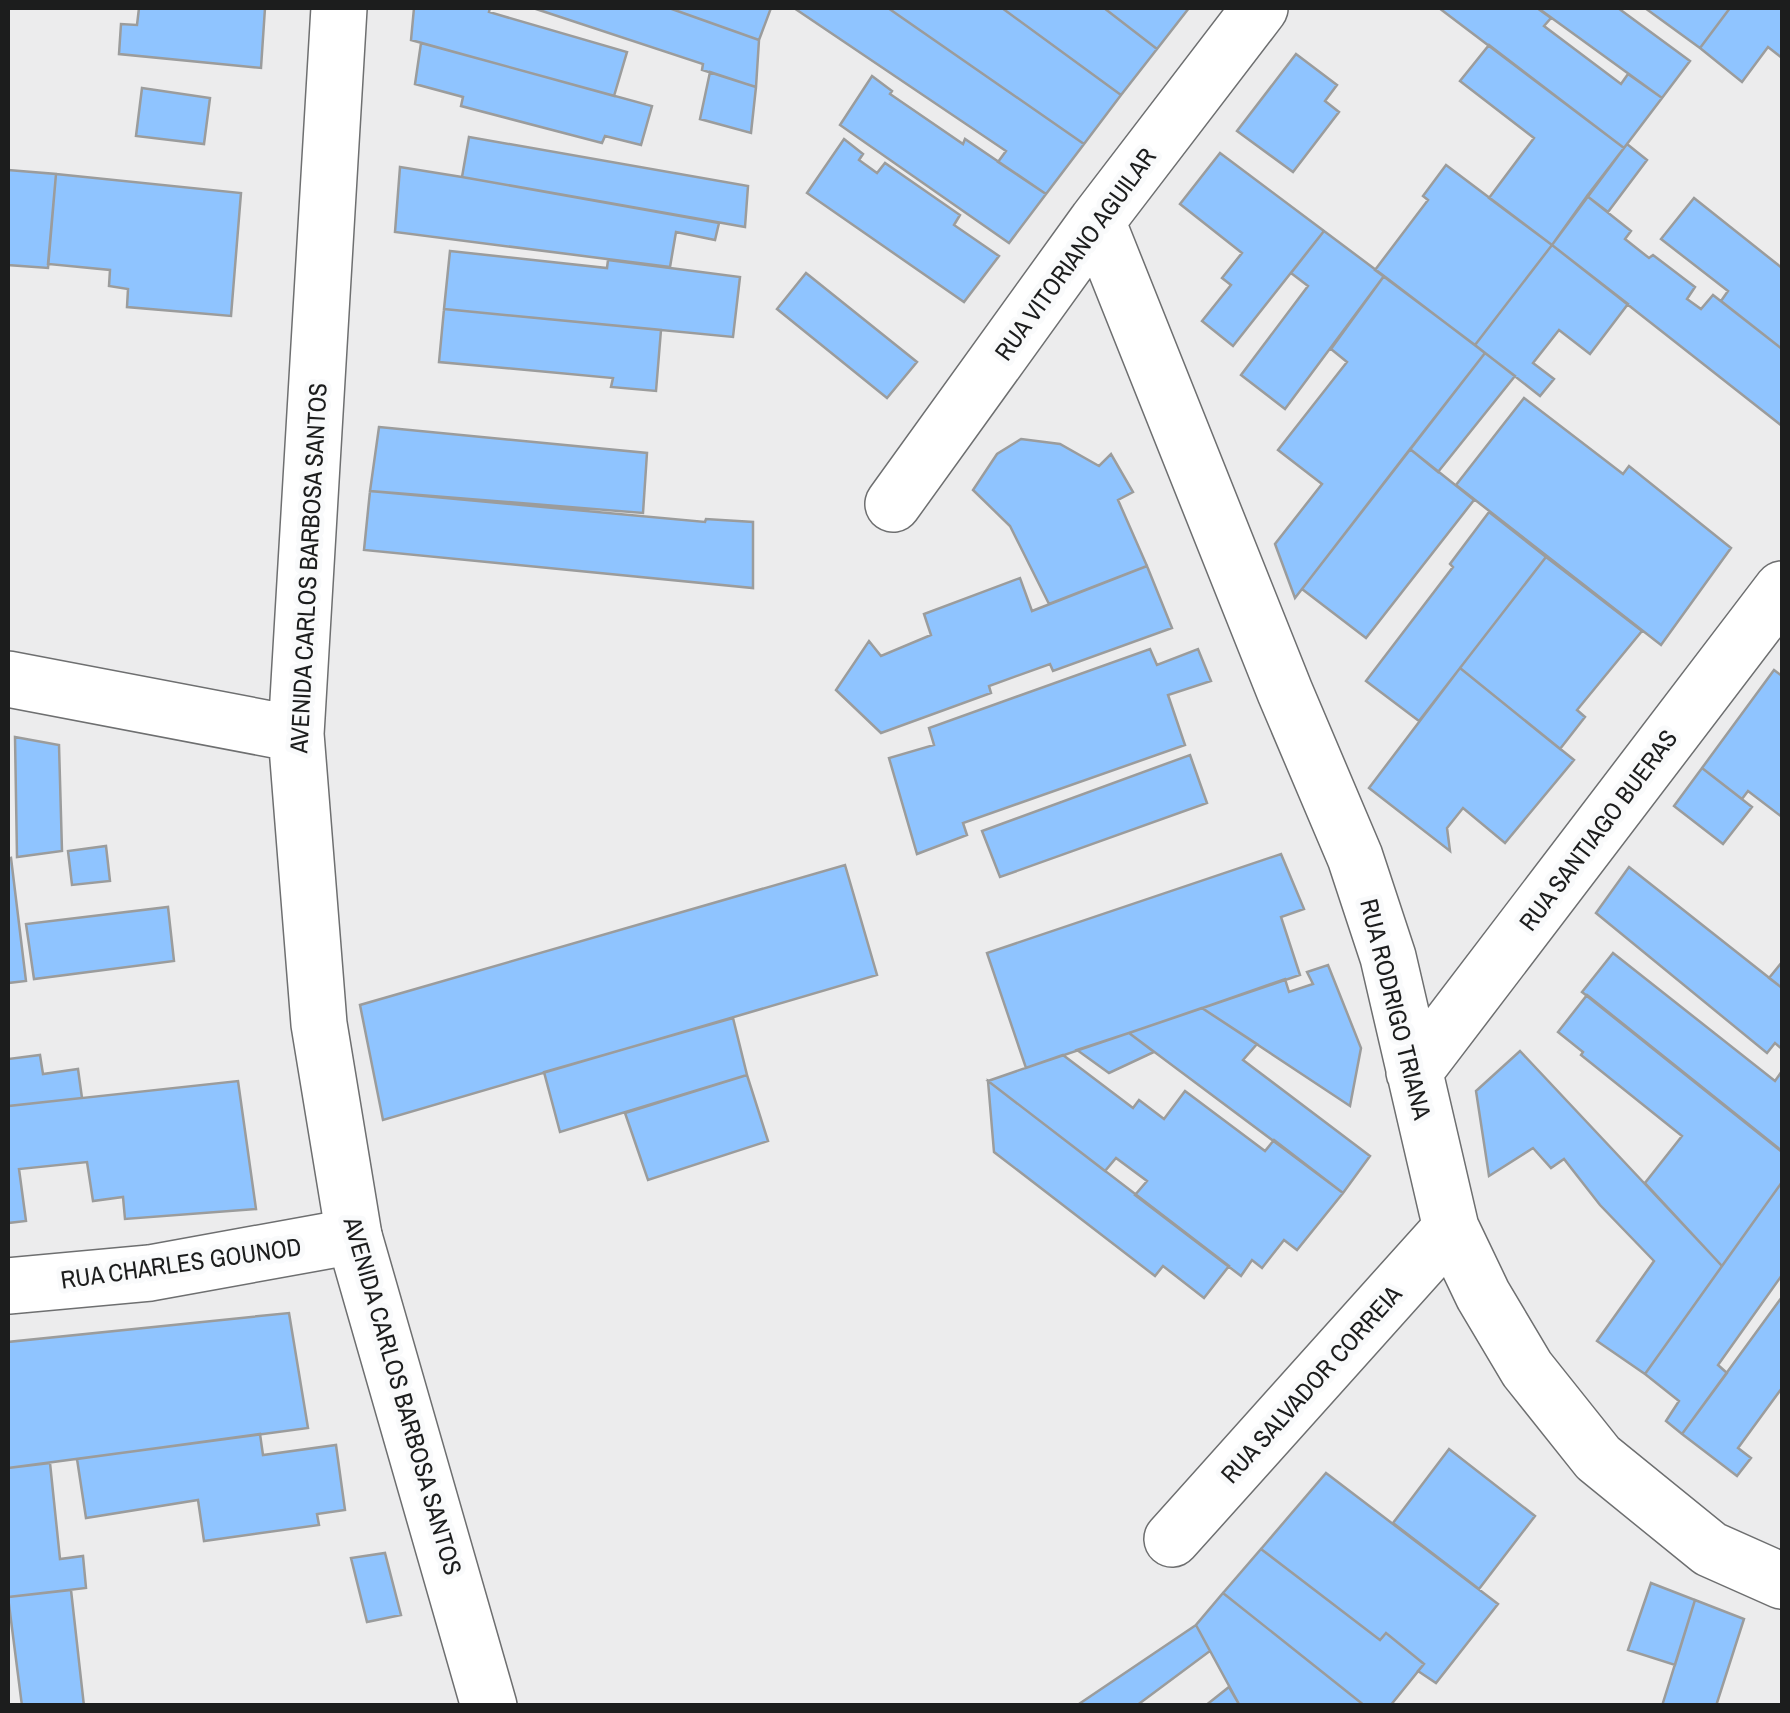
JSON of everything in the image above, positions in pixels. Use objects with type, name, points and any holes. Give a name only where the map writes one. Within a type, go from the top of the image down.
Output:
[{"type":"street","name":"AVENIDA CARLOS BARBOSA SANTOS","points":[[339,8],[296,734],[319,1024],[354,1236],[489,1706]]},
{"type":"street","name":"RUA VITORIANO AGUILAR","points":[[893,504],[1097,221],[1260,8]]},
{"type":"street","name":"RUA RODRIGO TRIANA","points":[[1097,221],[1355,857],[1388,957],[1451,1228],[1482,1295],[1527,1370],[1598,1458],[1710,1549],[1782,1581]]},
{"type":"street","name":"RUA SANTIAGO BUERAS","points":[[1414,1072],[1782,588]]},
{"type":"street","points":[[8,679],[296,734]]},
{"type":"street","name":"RUA SALVADOR CORREIA","points":[[1172,1539],[1451,1228]]},
{"type":"street","name":"RUA CHARLES GOUNOD","points":[[8,1286],[150,1272],[354,1236]]},
{"type":"building","points":[[139,8],[265,8],[261,68],[119,54],[121,24],[137,25]]},
{"type":"building","points":[[414,8],[490,8],[489,12],[627,52],[614,96],[411,40]]},
{"type":"building","points":[[533,8],[669,8],[759,40],[756,87],[702,70],[703,64]]},
{"type":"building","points":[[669,8],[771,8],[759,40]]},
{"type":"building","points":[[794,8],[888,8],[1084,144],[1046,194],[998,162],[1006,151]]},
{"type":"building","points":[[888,8],[1002,8],[1121,95],[1084,144]]},
{"type":"building","points":[[1002,8],[1104,8],[1157,49],[1121,95]]},
{"type":"building","points":[[1104,8],[1189,8],[1157,49]]},
{"type":"building","points":[[1439,8],[1537,8],[1551,18],[1544,26],[1621,84],[1628,74],[1662,98],[1624,148]]},
{"type":"building","points":[[1538,8],[1618,8],[1690,61],[1662,98]]},
{"type":"building","points":[[1645,8],[1730,8],[1700,48]]},
{"type":"building","points":[[1730,8],[1782,8],[1782,58],[1768,47],[1742,82],[1700,48]]},
{"type":"building","points":[[421,43],[652,106],[641,145],[605,136],[602,143],[461,106],[463,97],[415,84]]},
{"type":"building","points":[[1489,45],[1624,148],[1552,245],[1489,198],[1534,138],[1460,81]]},
{"type":"building","points":[[1296,54],[1337,85],[1325,101],[1339,112],[1293,172],[1237,131]]},
{"type":"building","points":[[710,72],[756,87],[751,133],[700,119]]},
{"type":"building","points":[[872,76],[892,91],[890,94],[963,144],[965,139],[1046,194],[1009,243],[840,125]]},
{"type":"building","points":[[142,88],[210,98],[204,144],[136,136]]},
{"type":"building","points":[[469,137],[748,186],[745,227],[462,177]]},
{"type":"building","points":[[844,139],[863,154],[859,160],[877,173],[885,163],[960,215],[954,225],[999,256],[964,302],[807,193]]},
{"type":"building","points":[[1627,144],[1647,160],[1608,212],[1587,196]]},
{"type":"building","points":[[1220,153],[1324,231],[1233,346],[1202,321],[1231,285],[1222,278],[1242,253],[1180,204]]},
{"type":"building","points":[[1446,165],[1552,245],[1475,345],[1375,270],[1428,200],[1423,196]]},
{"type":"building","points":[[400,167],[719,223],[715,240],[676,232],[670,267],[395,232]]},
{"type":"building","points":[[8,170],[56,174],[48,268],[8,265]]},
{"type":"building","points":[[56,174],[241,193],[231,316],[127,307],[128,289],[109,286],[110,270],[48,264]]},
{"type":"building","points":[[1587,196],[1631,231],[1625,239],[1695,287],[1687,299],[1701,309],[1713,295],[1782,349],[1782,426],[1552,245]]},
{"type":"building","points":[[1694,198],[1782,268],[1782,349],[1721,301],[1728,291],[1661,239]]},
{"type":"building","points":[[1324,231],[1384,276],[1285,409],[1241,375],[1308,286],[1291,273]]},
{"type":"building","points":[[1552,245],[1628,304],[1590,354],[1559,330],[1533,363],[1554,379],[1540,396],[1475,345]]},
{"type":"building","points":[[450,251],[607,268],[608,260],[740,277],[733,337],[444,309]]},
{"type":"building","points":[[806,273],[917,362],[887,398],[777,309]]},
{"type":"building","points":[[1384,276],[1485,353],[1295,598],[1275,544],[1322,484],[1278,450],[1347,362],[1331,349]]},
{"type":"building","points":[[444,309],[661,330],[656,391],[611,387],[613,378],[439,362]]},
{"type":"building","points":[[1485,353],[1515,376],[1438,472],[1410,449]]},
{"type":"building","points":[[1524,398],[1623,474],[1629,466],[1731,548],[1661,645],[1456,485]]},
{"type":"building","points":[[379,427],[647,453],[643,513],[370,491]]},
{"type":"building","points":[[1021,439],[1060,444],[1099,466],[1111,454],[1133,492],[1118,500],[1147,566],[1049,604],[1010,526],[973,490],[997,454]]},
{"type":"building","points":[[1410,449],[1474,500],[1366,638],[1302,589]]},
{"type":"building","points":[[370,491],[705,522],[753,522],[753,588],[364,550]]},
{"type":"building","points":[[1489,512],[1546,557],[1419,721],[1366,681],[1453,567],[1450,564]]},
{"type":"building","points":[[1546,557],[1642,631],[1577,710],[1585,717],[1560,749],[1460,668]]},
{"type":"building","points":[[1147,566],[1172,628],[1053,671],[1050,664],[989,686],[991,693],[881,733],[836,690],[869,641],[881,656],[931,635],[924,614],[1020,578],[1032,611]]},
{"type":"building","points":[[1150,649],[1157,665],[1198,649],[1211,681],[1168,695],[1185,745],[963,823],[967,835],[917,854],[889,758],[934,745],[929,728]]},
{"type":"building","points":[[1460,668],[1574,760],[1505,843],[1463,808],[1447,828],[1450,851],[1369,788]]},
{"type":"building","points":[[1774,670],[1782,676],[1782,817],[1748,791],[1742,799],[1702,768]]},
{"type":"building","points":[[15,737],[59,745],[62,851],[17,857]]},
{"type":"building","points":[[1190,755],[1207,803],[1000,877],[982,831]]},
{"type":"building","points":[[1702,768],[1752,807],[1723,844],[1674,806]]},
{"type":"building","points":[[106,846],[110,881],[72,885],[68,851]]},
{"type":"building","points":[[1281,854],[1304,909],[1281,917],[1300,975],[1026,1068],[987,953]]},
{"type":"building","points":[[11,858],[26,981],[8,983],[8,859]]},
{"type":"building","points":[[845,865],[877,975],[383,1120],[360,1005]]},
{"type":"building","points":[[1629,867],[1782,988],[1782,1049],[1775,1043],[1767,1053],[1596,913]]},
{"type":"building","points":[[168,907],[174,961],[34,979],[26,924]]},
{"type":"building","points":[[1613,953],[1775,1081],[1782,1071],[1782,1152],[1582,992]]},
{"type":"building","points":[[1782,962],[1782,988],[1769,978]]},
{"type":"building","points":[[1328,965],[1361,1048],[1350,1106],[1202,1008],[1285,979],[1289,992],[1313,984],[1307,972]]},
{"type":"building","points":[[1587,995],[1782,1151],[1782,1182],[1722,1266],[1645,1183],[1682,1136],[1558,1032]]},
{"type":"building","points":[[1202,1008],[1257,1044],[1243,1060],[1370,1156],[1343,1193],[1129,1033]]},
{"type":"building","points":[[733,1018],[747,1075],[560,1132],[544,1072]]},
{"type":"building","points":[[1129,1033],[1154,1052],[1109,1073],[1077,1050]]},
{"type":"building","points":[[1520,1051],[1722,1266],[1645,1374],[1597,1341],[1654,1261],[1600,1205],[1564,1159],[1551,1168],[1533,1148],[1489,1176],[1476,1091]]},
{"type":"building","points":[[40,1055],[43,1074],[78,1069],[82,1098],[8,1106],[8,1059]]},
{"type":"building","points":[[1063,1055],[1133,1108],[1139,1100],[1164,1119],[1185,1091],[1265,1151],[1274,1140],[1343,1193],[1297,1250],[1284,1240],[1262,1268],[1252,1260],[1241,1276],[1135,1195],[1147,1181],[1116,1158],[1105,1171],[988,1081]]},
{"type":"building","points":[[747,1075],[768,1141],[648,1180],[625,1113]]},
{"type":"building","points":[[238,1081],[256,1209],[125,1219],[123,1197],[93,1201],[87,1162],[19,1169],[26,1221],[8,1223],[8,1106]]},
{"type":"building","points":[[988,1081],[1229,1266],[1204,1298],[1163,1266],[1155,1276],[994,1152]]},
{"type":"building","points":[[1782,1182],[1782,1275],[1718,1365],[1727,1373],[1682,1434],[1666,1421],[1679,1401],[1645,1374]]},
{"type":"building","points":[[1782,1297],[1782,1388],[1738,1448],[1751,1458],[1737,1476],[1682,1434]]},
{"type":"building","points":[[289,1313],[308,1428],[8,1468],[8,1342]]},
{"type":"building","points":[[260,1434],[263,1455],[336,1445],[345,1510],[317,1514],[319,1525],[204,1541],[198,1500],[86,1518],[77,1459]]},
{"type":"building","points":[[1449,1449],[1535,1516],[1479,1589],[1393,1523]]},
{"type":"building","points":[[50,1463],[60,1559],[83,1556],[86,1588],[8,1597],[8,1468]]},
{"type":"building","points":[[1326,1473],[1498,1604],[1436,1683],[1418,1671],[1424,1664],[1386,1633],[1380,1640],[1261,1549]]},
{"type":"building","points":[[1261,1549],[1380,1640],[1386,1633],[1424,1664],[1390,1706],[1365,1706],[1223,1593]]},
{"type":"building","points":[[385,1553],[401,1615],[367,1622],[351,1558]]},
{"type":"building","points":[[1651,1583],[1695,1600],[1675,1665],[1628,1650]]},
{"type":"building","points":[[71,1590],[84,1706],[22,1706],[8,1597]]},
{"type":"building","points":[[1223,1593],[1365,1706],[1240,1706],[1196,1625]]},
{"type":"building","points":[[1695,1600],[1744,1619],[1716,1706],[1662,1706]]},
{"type":"building","points":[[1196,1625],[1210,1651],[1136,1706],[1076,1706]]},
{"type":"building","points":[[1229,1687],[1240,1706],[1205,1706]]}]
